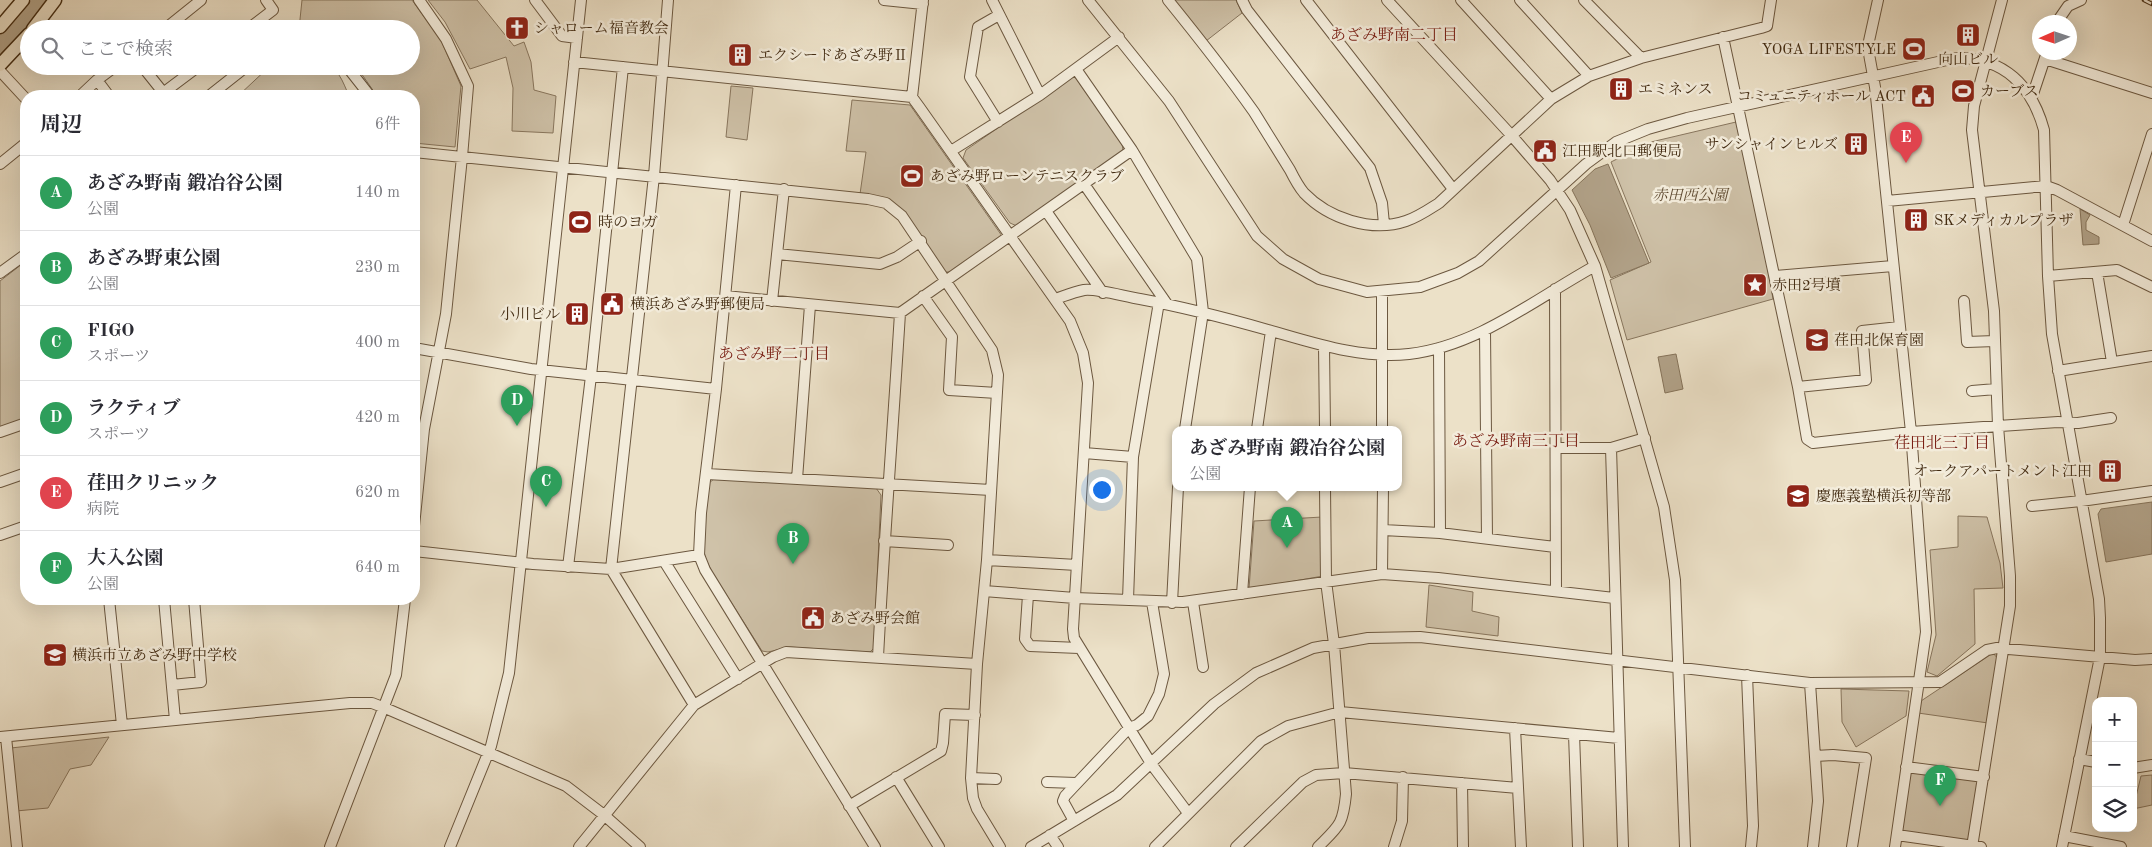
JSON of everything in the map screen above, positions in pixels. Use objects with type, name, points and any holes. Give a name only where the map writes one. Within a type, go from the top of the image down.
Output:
[{"type":"main road","points":[[0,27],[23,0]]},
{"type":"main road","points":[[40,20],[55,0]]},
{"type":"main road","points":[[0,65],[20,44]]},
{"type":"street","points":[[176,20],[201,0]]},
{"type":"street","points":[[260,20],[273,10],[266,0]]},
{"type":"street","points":[[418,0],[446,39],[468,86],[446,314],[424,429],[420,468]]},
{"type":"street","points":[[535,0],[562,36],[577,38]]},
{"type":"street","points":[[450,847],[489,751],[509,673],[581,0]]},
{"type":"street","points":[[668,0],[664,72],[654,176],[611,569],[694,705]]},
{"type":"street","points":[[884,0],[923,2],[912,98],[1055,299],[1076,334],[1086,370],[1088,395],[1073,632],[1080,648],[1152,765],[1188,813]]},
{"type":"street","points":[[992,0],[1040,95]]},
{"type":"street","points":[[1088,0],[1169,101],[1257,236],[1283,259],[1319,279],[1367,292],[1420,287],[1446,279],[1465,269],[1494,248],[1586,164],[1616,142],[1648,129],[1956,58],[1987,62],[2008,72],[2022,84],[2037,107],[2044,130],[2048,276],[2052,334],[2066,422],[2099,599],[2100,657],[2062,847]]},
{"type":"street","points":[[1168,0],[1215,58],[1255,114],[1303,191],[1320,207],[1345,219],[1368,224],[1404,222],[1424,213],[1453,189],[1551,99],[1589,76],[1641,58],[1768,26],[1771,0]]},
{"type":"street","points":[[1242,0],[1247,10],[1370,168],[1382,203],[1384,224]]},
{"type":"street","points":[[1306,0],[1453,189]]},
{"type":"street","points":[[1387,0],[1512,136],[1558,191],[1581,232],[1595,266],[1645,438],[1665,512],[1672,548],[1679,668],[1685,847]]},
{"type":"street","points":[[1461,0],[1551,99]]},
{"type":"street","points":[[1520,0],[1589,76]]},
{"type":"street","points":[[1584,0],[1641,58]]},
{"type":"street","points":[[1878,0],[1869,41],[1869,54],[1874,76],[1911,432],[1926,632],[1895,847]]},
{"type":"street","points":[[1896,835],[1975,846],[2005,648],[2010,606],[2010,576],[1998,426],[1994,311],[1972,130],[1974,106],[2002,0]]},
{"type":"street","points":[[2062,15],[2068,6],[2081,0]]},
{"type":"street","points":[[998,122],[970,78],[978,27],[1000,15]]},
{"type":"street","points":[[951,151],[1040,95],[1119,37]]},
{"type":"street","points":[[1724,37],[1798,387],[1807,439],[1813,443],[1911,432],[2066,422],[2078,423],[2111,418]]},
{"type":"street","points":[[2032,98],[2045,60]]},
{"type":"street","points":[[2057,60],[2152,93]]},
{"type":"street","points":[[574,62],[912,98]]},
{"type":"street","points":[[568,566],[591,376],[623,67]]},
{"type":"street","points":[[1076,69],[1132,150],[1197,259],[1204,312],[1185,426]]},
{"type":"street","points":[[0,71],[20,93]]},
{"type":"street","points":[[86,90],[104,75]]},
{"type":"street","points":[[149,75],[160,90]]},
{"type":"street","points":[[170,90],[187,75]]},
{"type":"street","points":[[216,90],[235,75]]},
{"type":"street","points":[[354,75],[365,90]]},
{"type":"street","points":[[97,80],[104,90]]},
{"type":"street","points":[[2123,225],[2152,136]]},
{"type":"street","points":[[0,164],[20,148]]},
{"type":"street","points":[[725,296],[900,313],[1132,150]]},
{"type":"street","points":[[420,153],[868,199],[886,203],[902,216],[947,280],[992,350],[998,375],[987,560],[977,664],[971,778],[973,798],[977,809],[1000,847]]},
{"type":"street","points":[[736,184],[707,474],[701,514],[700,555],[705,570],[875,847]]},
{"type":"street","points":[[1084,184],[1163,303],[1133,458],[1128,600]]},
{"type":"street","points":[[1887,201],[2046,186],[2152,241]]},
{"type":"street","points":[[772,301],[784,189]]},
{"type":"street","points":[[1046,210],[1104,293]]},
{"type":"street","points":[[778,254],[880,264],[897,257],[921,242]]},
{"type":"street","points":[[0,273],[20,258]]},
{"type":"street","points":[[1055,299],[1085,290],[1204,312],[1324,346],[1381,355],[1408,354],[1439,348],[1485,330],[1595,266]]},
{"type":"street","points":[[1775,276],[1893,266]]},
{"type":"street","points":[[2048,276],[2117,270],[2152,287]]},
{"type":"street","points":[[2097,272],[2112,362]]},
{"type":"street","points":[[1555,289],[1556,448],[1554,547],[1556,591]]},
{"type":"street","points":[[1382,291],[1382,426]]},
{"type":"street","points":[[923,296],[952,337],[949,390],[997,393]]},
{"type":"street","points":[[1964,301],[1967,342],[1995,341]]},
{"type":"street","points":[[797,479],[810,304]]},
{"type":"street","points":[[878,657],[900,313]]},
{"type":"street","points":[[1798,387],[1866,380],[1862,331],[1900,327]]},
{"type":"street","points":[[1485,330],[1488,539]]},
{"type":"street","points":[[1257,426],[1271,331]]},
{"type":"street","points":[[1324,346],[1325,426]]},
{"type":"street","points":[[1439,348],[1440,533]]},
{"type":"street","points":[[420,349],[542,371],[716,389]]},
{"type":"street","points":[[2058,371],[2152,356]]},
{"type":"street","points":[[1972,391],[1996,389]]},
{"type":"street","points":[[0,432],[20,425]]},
{"type":"street","points":[[1556,448],[1611,448],[1645,438]]},
{"type":"street","points":[[1611,448],[1614,598],[1623,847]]},
{"type":"street","points":[[1084,453],[1133,458]]},
{"type":"street","points":[[707,474],[991,490]]},
{"type":"street","points":[[0,482],[20,475]]},
{"type":"street","points":[[2032,506],[2081,501],[2152,490],[2152,480]]},
{"type":"street","points":[[1172,603],[1178,491]]},
{"type":"street","points":[[1242,594],[1250,491]]},
{"type":"street","points":[[1318,847],[1338,829],[1344,812],[1346,794],[1334,644],[1326,581],[1325,491]]},
{"type":"street","points":[[1382,574],[1383,491]]},
{"type":"street","points":[[0,535],[20,528]]},
{"type":"street","points":[[1384,530],[1440,533],[1554,547]]},
{"type":"street","points":[[884,541],[948,545]]},
{"type":"street","points":[[420,552],[521,563],[611,569],[700,555]]},
{"type":"street","points":[[987,560],[1077,565]]},
{"type":"street","points":[[664,561],[738,679]]},
{"type":"street","points":[[984,591],[1172,603],[1193,602],[1382,574],[1438,578],[1614,598]]},
{"type":"street","points":[[1028,595],[1025,638],[1030,646],[1080,648]]},
{"type":"street","points":[[1074,821],[1063,801],[1076,783],[1129,728],[1137,725],[1148,716],[1159,694],[1164,674],[1152,602]]},
{"type":"street","points":[[1193,602],[1203,667]]},
{"type":"street","points":[[110,605],[122,725]]},
{"type":"street","points":[[165,605],[175,720]]},
{"type":"street","points":[[172,685],[201,682],[195,605]]},
{"type":"street","points":[[330,847],[385,708],[396,675],[404,605]]},
{"type":"street","points":[[1031,847],[1117,795],[1152,765],[1185,731],[1232,690],[1256,673],[1301,652],[1368,638],[1420,637],[1810,683],[1918,684],[1940,682],[1987,650],[2005,648],[2100,657],[2152,659]]},
{"type":"street","points":[[579,847],[694,705],[774,656],[786,652],[977,664]]},
{"type":"street","points":[[1747,675],[1753,826],[1751,847]]},
{"type":"street","points":[[1810,683],[1818,802],[1813,847]]},
{"type":"street","points":[[17,847],[3,737],[362,702],[385,708],[489,751],[566,786],[604,815],[640,847]]},
{"type":"street","points":[[1155,847],[1261,740],[1288,726],[1340,712],[1619,738]]},
{"type":"street","points":[[849,806],[941,752],[944,743],[945,714],[974,715]]},
{"type":"street","points":[[1515,728],[1521,847]]},
{"type":"street","points":[[1574,734],[1578,847]]},
{"type":"street","points":[[1815,756],[1833,755],[1866,758],[1852,847]]},
{"type":"street","points":[[2079,759],[2092,761]]},
{"type":"street","points":[[2137,767],[2152,765]]},
{"type":"street","points":[[1906,767],[1984,777]]},
{"type":"street","points":[[1236,847],[1303,782],[1316,775],[1344,773],[1518,788]]},
{"type":"street","points":[[1394,847],[1402,821],[1403,777]]},
{"type":"street","points":[[896,778],[939,847]]},
{"type":"street","points":[[971,778],[996,779]]},
{"type":"street","points":[[1046,782],[1076,783]]},
{"type":"street","points":[[1462,783],[1463,847]]},
{"type":"street","points":[[1050,835],[1058,847]]},
{"type":"street","points":[[2064,836],[2121,847]]},
{"type":"green space","points":[[302,0],[412,0],[441,40],[461,86],[455,147],[420,144],[420,90],[373,90],[362,75],[420,75],[420,20],[300,20]]},
{"type":"green space","points":[[428,0],[477,0],[514,46],[524,42],[531,62],[534,90],[556,96],[553,133],[512,131],[513,88],[506,57],[470,69],[445,22]]},
{"type":"green space","points":[[1174,0],[1236,0],[1242,13],[1206,41]]},
{"type":"green space","points":[[260,75],[339,75],[346,90],[244,90]]},
{"type":"green space","name":"あざみ野ローンテニスクラブ","points":[[1075,77],[1122,143],[1123,151],[1017,226],[1010,223],[963,158],[966,150],[1070,78]]},
{"type":"green space","points":[[731,86],[753,88],[747,140],[726,137]]},
{"type":"green space","name":"あざみ野ローンテニスクラブ","points":[[852,100],[910,105],[1002,236],[952,272],[945,272],[901,211],[860,194],[866,152],[846,151]]},
{"type":"green space","name":"赤田西公園","points":[[1736,122],[1761,231],[1773,299],[1627,340],[1610,280],[1651,262],[1611,162],[1651,142]]},
{"type":"green space","points":[[20,266],[20,421],[0,428],[0,281]]},
{"type":"green space","points":[[714,479],[876,488],[881,495],[874,648],[870,652],[789,647],[768,652],[762,651],[712,572],[705,557],[703,542],[709,483]]},
{"type":"green space","points":[[1958,516],[1987,517],[2000,563],[2003,588],[1974,589],[1975,644],[1937,676],[1927,672],[1936,635],[1930,550],[1958,547]]},
{"type":"green space","points":[[1322,517],[1323,576],[1249,589],[1254,521]]},
{"type":"green space","points":[[1429,585],[1473,592],[1472,611],[1499,617],[1498,636],[1426,627]]},
{"type":"green space","points":[[1993,653],[1999,660],[1988,723],[1918,713],[1921,701]]},
{"type":"green space","points":[[1841,689],[1909,691],[1906,716],[1856,747],[1842,722]]},
{"type":"green space","points":[[109,737],[91,765],[70,769],[48,808],[16,811],[11,748]]},
{"type":"green space","points":[[1909,772],[1980,781],[1969,841],[1901,831]]},
{"type":"green space","points":[[2152,775],[2152,805],[2137,808],[2137,792],[2141,776]]},
{"type":"shaded area","points":[[1608,164],[1649,263],[1611,278],[1590,225],[1572,190],[1595,169]]},
{"type":"shaded area","points":[[2080,209],[2090,215],[2086,222],[2086,230],[2099,237],[2099,244],[2083,245]]},
{"type":"shaded area","points":[[1676,354],[1683,389],[1665,393],[1658,357]]},
{"type":"shaded area","points":[[2152,502],[2152,554],[2106,562],[2098,514],[2101,509]]},
{"type":"waterway","points":[[24,20],[42,0]]},
{"type":"waterway","points":[[0,47],[20,25]]},
{"type":"railway","points":[[2144,0],[2152,4]]},
{"type":"place","name":"シャローム福音教会","points":[[517,28]]},
{"type":"place","name":"向山ビル","points":[[1968,35]]},
{"type":"place","name":"YOGA LIFESTYLE","points":[[1914,49]]},
{"type":"place","name":"エクシードあざみ野Ⅱ","points":[[740,55]]},
{"type":"place","name":"エミネンス","points":[[1621,89]]},
{"type":"place","name":"カーブス","points":[[1963,91]]},
{"type":"place","name":"コミュニティホール ACT","points":[[1923,96]]},
{"type":"place","name":"サンシャインヒルズ","points":[[1856,144]]},
{"type":"place","name":"江田駅北口郵便局","points":[[1545,151]]},
{"type":"place","name":"荏田クリニック","points":[[1906,163]]},
{"type":"place","name":"あざみ野ローンテニスクラブ","points":[[912,176]]},
{"type":"place","name":"SKメディカルプラザ","points":[[1916,220]]},
{"type":"place","name":"時のヨガ","points":[[580,222]]},
{"type":"place","name":"赤田2号墳","points":[[1755,285]]},
{"type":"place","name":"横浜あざみ野郵便局","points":[[612,304]]},
{"type":"place","name":"小川ビル","points":[[577,314]]},
{"type":"place","name":"荏田北保育園","points":[[1817,340]]},
{"type":"place","name":"ラクティブ","points":[[517,426]]},
{"type":"place","name":"オークアパートメント江田","points":[[2110,471]]},
{"type":"place","name":"慶應義塾横浜初等部","points":[[1798,496]]},
{"type":"place","name":"FIGO","points":[[546,507]]},
{"type":"place","name":"あざみ野南 鍛冶谷公園","points":[[1287,548]]},
{"type":"place","name":"あざみ野東公園","points":[[793,564]]},
{"type":"place","name":"あざみ野会館","points":[[813,618]]},
{"type":"place","name":"横浜市立あざみ野中学校","points":[[55,655]]},
{"type":"place","name":"大入公園","points":[[1940,806]]},
{"type":"district","name":"あざみ野南二丁目","points":[[1394,34]]},
{"type":"district","name":"あざみ野二丁目","points":[[774,353]]},
{"type":"district","name":"あざみ野南三丁目","points":[[1516,440]]},
{"type":"district","name":"荏田北三丁目","points":[[1942,442]]}]
